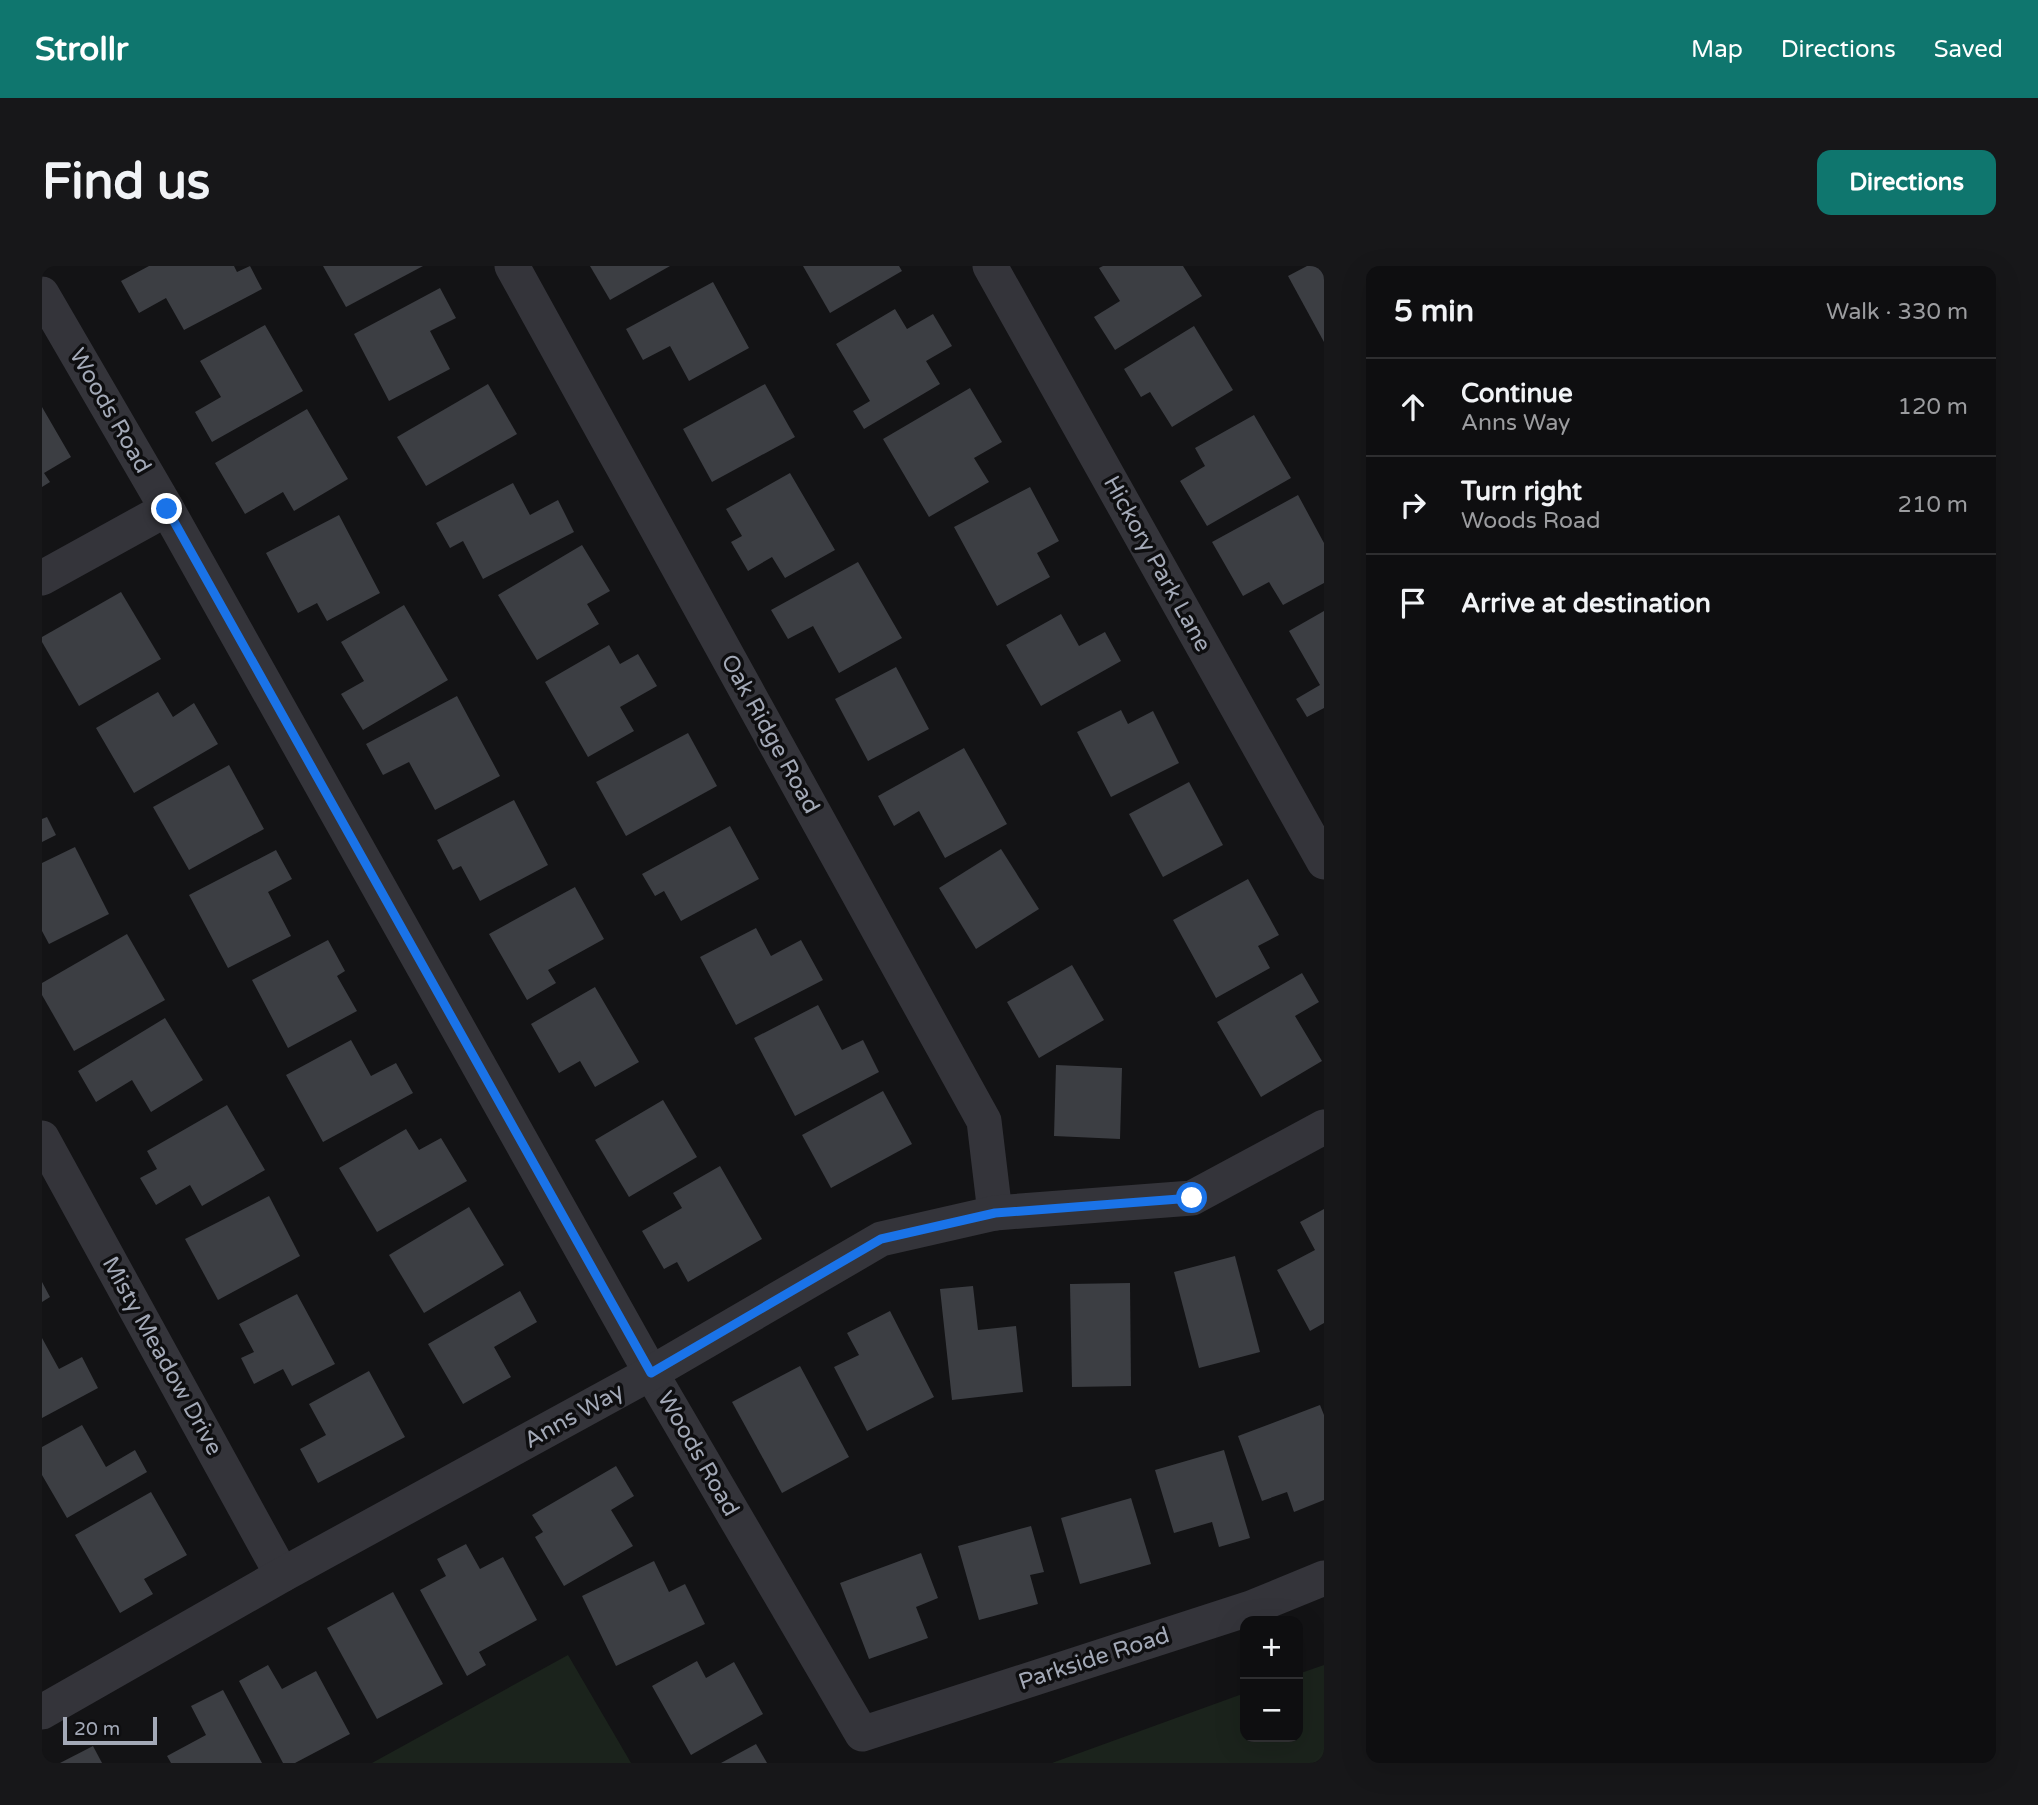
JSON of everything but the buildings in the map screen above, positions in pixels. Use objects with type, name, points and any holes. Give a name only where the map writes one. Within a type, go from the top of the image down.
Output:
[{"type":"street","name":"Oak Ridge Road","points":[[512,266],[984,1121],[995,1213]]},
{"type":"street","name":"Hickory Park Lane","points":[[990,266],[1324,862]]},
{"type":"street","name":"Woods Road","points":[[42,294],[167,509],[651,1373],[862,1734]]},
{"type":"street","points":[[42,578],[167,509]]},
{"type":"street","name":"Anns Way","points":[[42,1712],[282,1574],[651,1373],[881,1239],[995,1213],[1192,1198],[1324,1127]]},
{"type":"street","name":"Misty Meadow Drive","points":[[42,1138],[282,1574]]},
{"type":"street","name":"Parkside Road","points":[[862,1734],[1251,1608],[1324,1577]]},
{"type":"shaded area","points":[[568,1655],[631,1763],[372,1763]]},
{"type":"shaded area","points":[[1324,1665],[1324,1763],[1052,1763],[1240,1695],[1240,1742],[1303,1742],[1303,1672]]},
{"type":"route","points":[[167,509],[651,1373],[881,1239],[995,1213],[1192,1198]]}]
